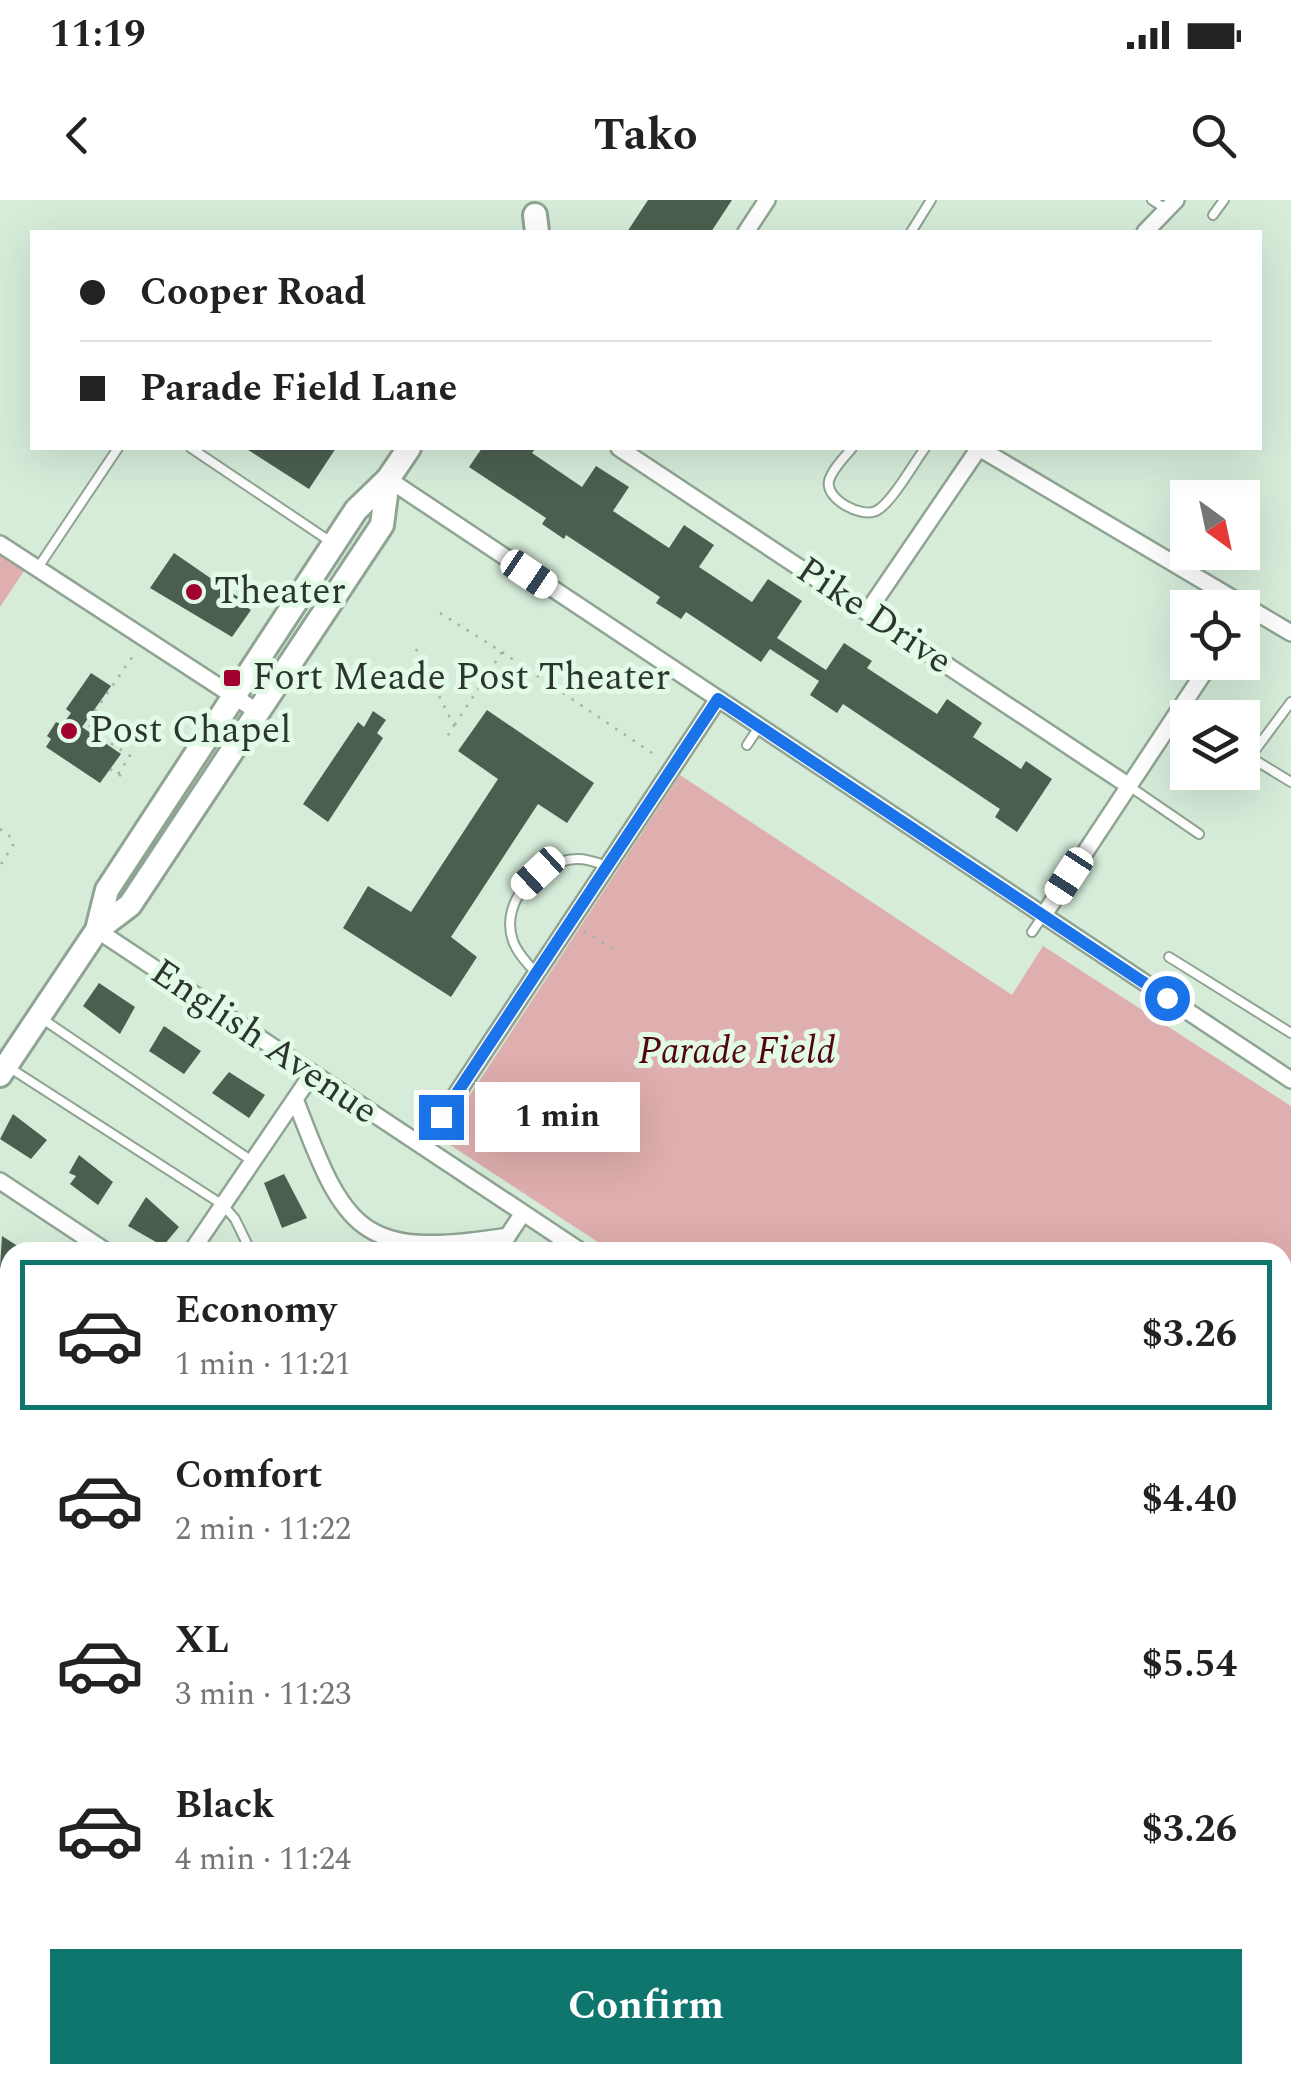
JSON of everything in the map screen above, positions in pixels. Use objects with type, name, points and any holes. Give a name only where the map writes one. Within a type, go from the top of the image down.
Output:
[{"type":"street","points":[[747,230],[767,200]]},
{"type":"street","points":[[1147,230],[1171,205]]},
{"type":"street","points":[[97,930],[107,890],[356,510],[388,479],[407,450]]},
{"type":"street","name":"Pike Drive","points":[[622,450],[1129,786]]},
{"type":"street","points":[[868,611],[978,450]]},
{"type":"street","points":[[982,450],[1211,590]]},
{"type":"street","points":[[388,479],[1291,1080]]},
{"type":"street","points":[[3,1070],[97,930],[130,905],[382,526],[388,479]]},
{"type":"street","points":[[0,544],[258,712]]},
{"type":"street","points":[[1260,618],[1291,633]]},
{"type":"street","points":[[1043,916],[1199,680]]},
{"type":"street","points":[[422,1146],[718,699]]},
{"type":"street","name":"English Avenue","points":[[97,930],[567,1242]]},
{"type":"street","points":[[198,1242],[312,1074]]},
{"type":"street","points":[[294,1100],[330,1186],[352,1218],[372,1233],[403,1242]]},
{"type":"street","points":[[0,1182],[93,1242]]},
{"type":"street","points":[[504,1242],[523,1213]]},
{"type":"street","points":[[457,1242],[508,1236]]},
{"type":"lane","points":[[912,230],[932,200]]},
{"type":"lane","points":[[1152,200],[1171,205]]},
{"type":"lane","points":[[1213,215],[1224,200]]},
{"type":"lane","points":[[37,569],[117,450]]},
{"type":"lane","points":[[194,450],[334,544]]},
{"type":"lane","points":[[850,450],[829,478],[828,488],[833,496],[860,513],[872,513],[882,506],[923,450]]},
{"type":"lane","points":[[1291,702],[1250,758],[1291,782]]},
{"type":"lane","points":[[747,745],[759,727]]},
{"type":"lane","points":[[1129,786],[1199,834]]},
{"type":"lane","points":[[536,972],[514,944],[510,928],[522,888],[538,873],[576,859],[607,866]]},
{"type":"lane","points":[[1032,932],[1043,916]]},
{"type":"lane","points":[[1169,957],[1291,1032]]},
{"type":"lane","points":[[38,1016],[252,1162]]},
{"type":"lane","points":[[3,1070],[223,1205],[236,1219],[246,1242]]},
{"type":"path","points":[[440,613],[664,762]]},
{"type":"path","points":[[416,649],[454,726]]},
{"type":"path","points":[[110,769],[120,775],[130,756],[88,728],[137,650]]},
{"type":"path","points":[[444,741],[502,652]]},
{"type":"path","points":[[0,829],[12,838],[13,845],[0,866]]},
{"type":"path","points":[[570,922],[617,952]]},
{"type":"green space","points":[[0,555],[24,571],[0,607]]},
{"type":"green space","name":"Parade Field","points":[[680,775],[1012,995],[1043,946],[1291,1106],[1291,1242],[598,1242],[441,1139]]},
{"type":"building","points":[[648,200],[732,200],[712,230],[628,230]]},
{"type":"building","points":[[248,450],[335,450],[309,489]]},
{"type":"building","points":[[481,450],[534,450],[532,453],[582,487],[596,466],[629,487],[613,511],[669,548],[684,525],[714,545],[699,567],[752,602],[768,579],[802,601],[777,638],[826,670],[844,643],[872,661],[867,668],[937,714],[947,699],[982,723],[973,737],[1021,769],[1026,761],[1052,779],[1017,832],[995,817],[1000,809],[843,704],[837,713],[810,695],[819,681],[770,649],[761,662],[686,612],[681,619],[656,603],[660,597],[566,535],[564,539],[542,524],[546,518],[469,467]]},
{"type":"building","name":"Theater","points":[[174,553],[251,610],[232,637],[150,588]]},
{"type":"building","name":"Post Chapel","points":[[91,673],[111,686],[82,727],[121,754],[100,783],[46,747],[51,739],[47,736],[56,722],[62,725],[71,713],[66,709]]},
{"type":"building","points":[[487,710],[594,783],[567,823],[538,804],[451,937],[477,957],[451,997],[343,928],[368,886],[411,912],[498,779],[458,751]]},
{"type":"building","points":[[373,711],[386,720],[377,733],[383,738],[328,822],[303,804],[358,722],[364,727]]},
{"type":"building","points":[[99,983],[135,1007],[120,1034],[83,1006]]},
{"type":"building","points":[[164,1026],[201,1051],[184,1074],[149,1051]]},
{"type":"building","points":[[229,1072],[265,1095],[249,1118],[212,1093]]},
{"type":"building","points":[[13,1114],[47,1140],[31,1159],[0,1139]]},
{"type":"building","points":[[79,1155],[113,1182],[98,1205],[70,1184],[76,1176],[69,1173]]},
{"type":"building","points":[[284,1174],[307,1218],[282,1228],[264,1183]]},
{"type":"building","points":[[146,1197],[179,1227],[166,1242],[156,1242],[128,1226]]},
{"type":"place","name":"Theater","points":[[194,592]]},
{"type":"place","name":"Fort Meade Post Theater","points":[[232,678]]},
{"type":"place","name":"Post Chapel","points":[[69,731]]},
{"type":"route","points":[[441,1117],[718,699],[1167,998]]}]
